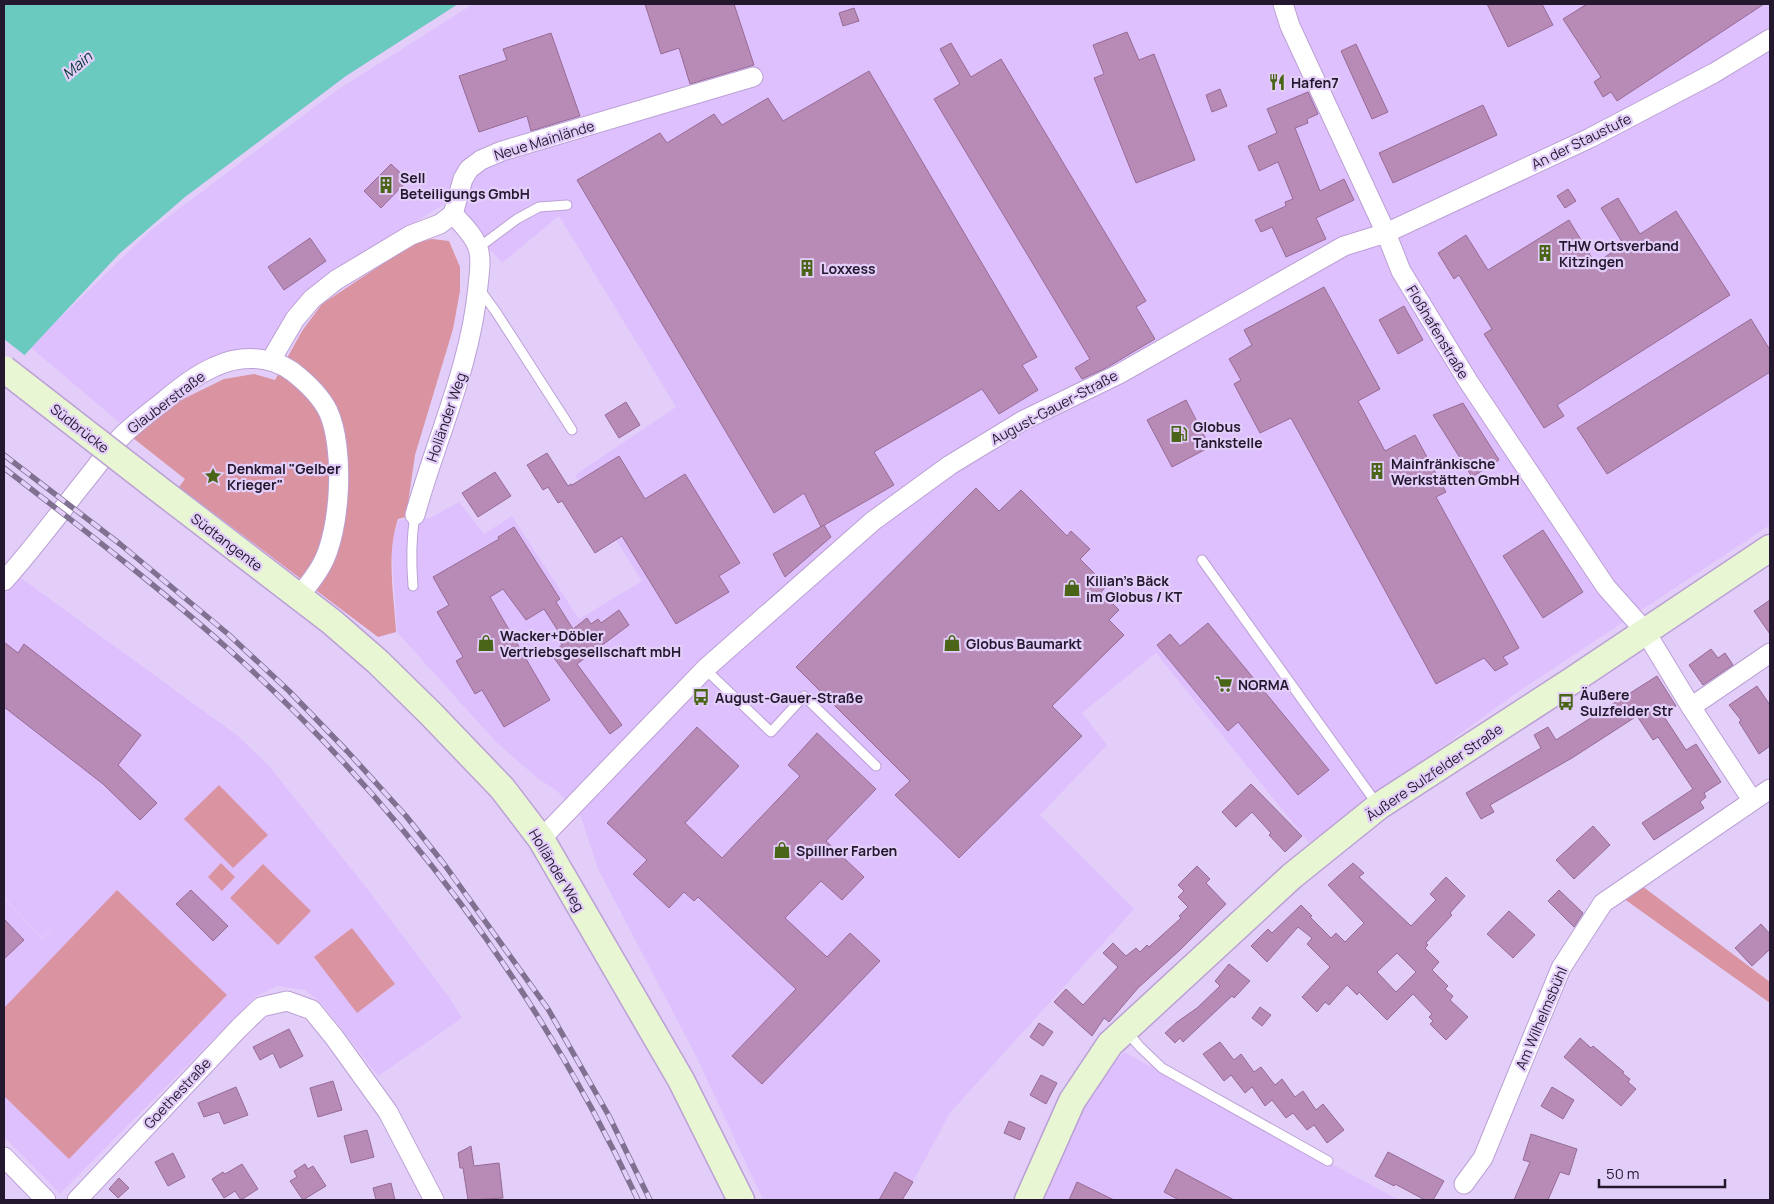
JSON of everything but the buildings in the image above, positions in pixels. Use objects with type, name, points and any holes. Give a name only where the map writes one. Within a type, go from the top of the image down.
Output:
[{"type":"main road","name":"Südbrücke","points":[[4,369],[156,487]]},
{"type":"main road","name":"Südtangente","points":[[156,487],[299,597]]},
{"type":"main road","name":"Äußere Sulzfelder Straße","points":[[1028,1200],[1072,1101],[1110,1044],[1292,876],[1378,806],[1570,682],[1770,548]]},
{"type":"main road","name":"Holländer Weg","points":[[299,597],[332,622],[378,662],[431,714],[502,788],[541,839],[681,1080],[740,1200]]},
{"type":"street","name":"Floßhafenstraße","points":[[1283,4],[1290,26],[1386,233],[1401,271],[1468,381],[1606,587],[1645,631],[1690,707],[1752,800]]},
{"type":"street","name":"An der Staustufe","points":[[1386,233],[1590,138],[1714,73],[1770,39]]},
{"type":"street","name":"Neue Mainlände","points":[[453,214],[463,179],[469,169],[481,160],[502,151],[754,77]]},
{"type":"street","name":"Holländer Weg","points":[[415,515],[427,473],[460,378],[476,305],[480,267],[478,248],[466,228],[453,214]]},
{"type":"street","points":[[271,360],[295,319],[312,299],[336,280],[411,235],[440,224],[453,214]]},
{"type":"street","name":"August-Gauer-Straße","points":[[541,839],[704,669],[873,521],[950,465],[1024,420],[1118,374],[1344,246],[1386,233]]},
{"type":"street","name":"Glauberstraße","points":[[4,581],[126,432],[191,380],[214,367],[233,360],[256,359],[271,360],[286,367],[302,379],[317,394],[328,412],[334,432],[338,459],[334,529],[322,566],[299,597]]},
{"type":"street","points":[[1690,707],[1770,653]]},
{"type":"street","name":"Am Wilhelmsbühl","points":[[1464,1184],[1483,1158],[1562,968],[1602,903],[1770,789]]},
{"type":"street","name":"Goethestraße","points":[[77,1200],[261,1007],[287,1001],[312,1010],[334,1037],[388,1112],[434,1200]]},
{"type":"street","points":[[4,1157],[46,1200]]},
{"type":"lane","points":[[478,248],[518,218],[539,207],[567,205]]},
{"type":"lane","points":[[478,288],[496,312],[572,430]]},
{"type":"lane","name":"Holländer Weg","points":[[413,586],[410,559],[411,536],[415,515]]},
{"type":"lane","points":[[1202,560],[1378,806]]},
{"type":"lane","points":[[704,669],[771,732],[804,696],[876,766]]},
{"type":"lane","points":[[1126,1030],[1140,1047],[1162,1068],[1328,1161]]},
{"type":"shaded area","points":[[473,4],[1770,4],[1770,525],[1515,694],[1309,843],[1156,653],[1082,713],[1107,745],[1040,815],[1134,909],[950,1113],[903,1200],[763,1200],[696,1056],[598,869],[581,817],[558,792],[536,777],[495,741],[397,632],[392,555],[393,535],[399,520],[430,518],[459,502],[484,534],[512,516],[579,619],[642,581],[575,475],[676,407],[559,216],[502,263],[446,203],[328,276],[268,352],[221,356],[121,424],[30,347],[151,230],[334,92]]},
{"type":"shaded area","points":[[432,239],[449,241],[460,267],[460,291],[453,329],[415,455],[406,517],[398,519],[394,532],[392,575],[396,632],[378,637],[179,487],[185,479],[133,438],[173,404],[224,379],[254,374],[275,380],[302,331],[322,304],[418,242]]},
{"type":"shaded area","points":[[21,578],[238,736],[269,766],[362,882],[449,997],[462,1018],[378,1076],[323,1005],[305,990],[277,986],[255,997],[60,1194],[4,1137],[4,898],[42,939],[80,900],[42,938],[4,897],[4,595]]},
{"type":"shaded area","points":[[219,785],[268,835],[233,868],[184,819]]},
{"type":"shaded area","points":[[221,863],[235,877],[222,891],[208,877]]},
{"type":"shaded area","points":[[263,864],[311,911],[278,945],[230,898]]},
{"type":"shaded area","points":[[1638,883],[1770,982],[1770,1003],[1620,896]]},
{"type":"shaded area","points":[[117,890],[227,995],[69,1159],[4,1096],[4,1008]]},
{"type":"shaded area","points":[[352,928],[395,984],[357,1013],[314,957]]},
{"type":"shaded area","points":[[1124,1052],[1399,1200],[1036,1200],[1078,1102]]},
{"type":"water","name":"Main","points":[[4,4],[458,4],[346,76],[185,197],[119,254],[4,377]]},
{"type":"pier","points":[[4,339],[27,357],[4,380]]},
{"type":"railway","points":[[4,455],[120,544],[228,634],[289,691],[406,816],[444,864],[548,1009],[609,1116],[650,1200]]},
{"type":"railway","points":[[4,468],[144,578],[226,647],[289,706],[350,769],[407,835],[460,903],[510,974],[557,1047],[599,1123],[638,1200]]},
{"type":"place","name":"Hafen7","points":[[1277,82]]},
{"type":"place","name":"Sell Beteiligungs GmbH","points":[[386,185]]},
{"type":"place","name":"THW Ortsverband Kitzingen","points":[[1545,253]]},
{"type":"place","name":"Loxxess","points":[[807,268]]},
{"type":"place","name":"Globus Tankstelle","points":[[1179,434]]},
{"type":"place","name":"Mainfränkische Werkstätten GmbH","points":[[1377,471]]},
{"type":"place","name":"Denkmal \"Gelber Krieger\"","points":[[213,476]]},
{"type":"place","name":"Kilian's Bäck im Globus / KT","points":[[1072,588]]},
{"type":"place","name":"Wacker+Döbler Vertriebsgesellschaft mbH","points":[[486,643]]},
{"type":"place","name":"Globus Baumarkt","points":[[952,643]]},
{"type":"place","name":"NORMA","points":[[1224,684]]},
{"type":"place","name":"August-Gauer-Straße","points":[[701,697]]},
{"type":"place","name":"Äußere Sulzfelder Str","points":[[1566,702]]},
{"type":"place","name":"Spillner Farben","points":[[782,850]]}]
